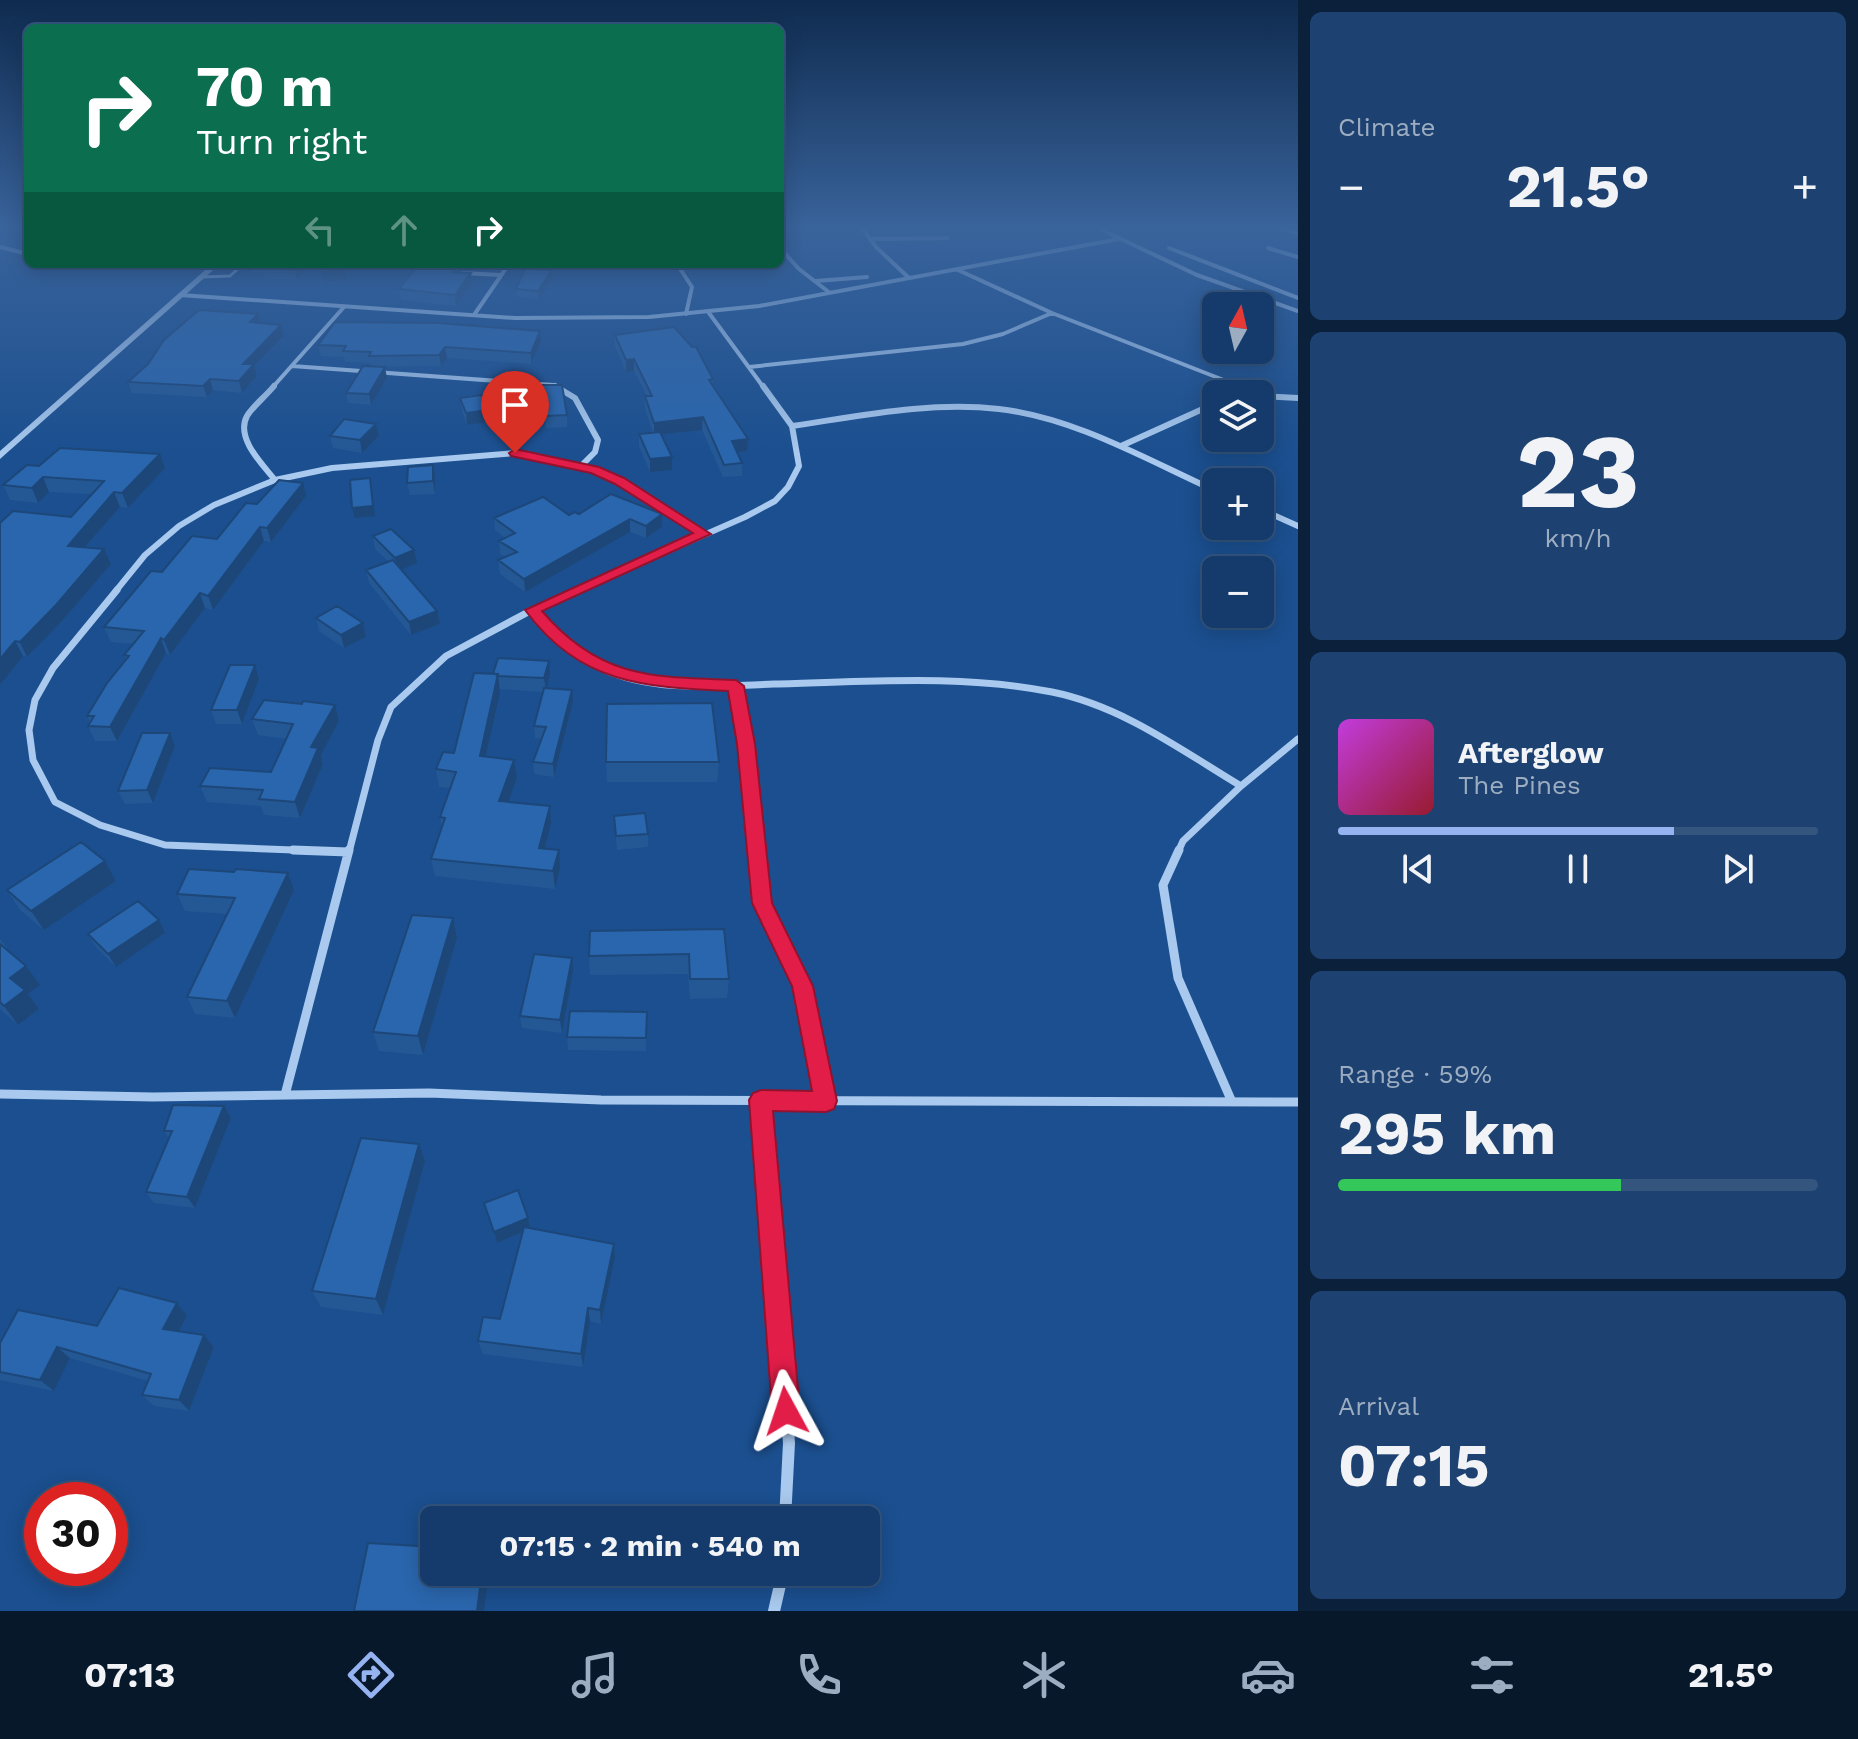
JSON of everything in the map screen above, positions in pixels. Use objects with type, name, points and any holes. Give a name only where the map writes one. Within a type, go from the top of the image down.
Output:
[{"type":"street","points":[[0,456],[170,304]]},
{"type":"street","points":[[305,304],[588,319],[709,313],[762,304]]},
{"type":"street","points":[[474,315],[481,304]]},
{"type":"street","points":[[686,314],[688,304]]},
{"type":"street","points":[[1033,304],[1222,380]]},
{"type":"street","points":[[1279,304],[1298,311]]},
{"type":"street","points":[[275,480],[248,447],[244,431],[246,418],[344,307]]},
{"type":"street","points":[[285,1095],[378,740],[391,707],[446,656],[532,610],[775,501],[788,487],[799,466],[792,426],[709,313]]},
{"type":"street","points":[[749,367],[963,344],[1003,334],[1052,313]]},
{"type":"street","points":[[292,366],[553,385],[568,391],[575,398],[598,440],[595,452],[582,465]]},
{"type":"street","points":[[1274,397],[1298,398]]},
{"type":"street","points":[[792,426],[955,407],[1028,414],[1121,446],[1202,484]]},
{"type":"street","points":[[1121,446],[1202,409]]},
{"type":"street","points":[[348,852],[165,845],[100,825],[55,802],[33,760],[29,730],[35,700],[53,668],[145,555],[179,526],[214,505],[275,480],[332,468],[476,454],[515,453],[582,465],[620,481],[704,534]]},
{"type":"street","points":[[1274,515],[1298,526]]},
{"type":"street","points":[[532,610],[554,635],[603,669],[653,682],[736,686],[968,683],[1012,685],[1056,692],[1091,702],[1241,786]]},
{"type":"street","points":[[736,686],[746,744],[762,903],[802,986],[826,1101]]},
{"type":"street","points":[[1232,1102],[1178,978],[1163,885],[1183,841],[1241,786],[1298,739]]},
{"type":"street","points":[[0,1094],[429,1093],[601,1100],[1298,1102]]},
{"type":"street","points":[[761,1100],[789,1443],[786,1506]]},
{"type":"street","points":[[774,1611],[780,1586]]},
{"type":"building","points":[[199,310],[258,314],[250,322],[281,325],[243,364],[254,364],[239,381],[210,379],[203,386],[128,382],[148,364],[164,340]]},
{"type":"building","points":[[335,322],[438,323],[540,331],[531,353],[445,347],[439,355],[369,356],[371,352],[343,351],[346,346],[318,345]]},
{"type":"building","points":[[674,327],[692,347],[696,347],[713,379],[709,380],[748,439],[732,441],[742,463],[724,465],[703,417],[654,423],[645,396],[652,396],[634,359],[626,360],[615,335]]},
{"type":"building","points":[[363,366],[385,367],[369,394],[346,393]]},
{"type":"building","points":[[541,385],[562,385],[567,415],[545,416]]},
{"type":"building","points":[[482,395],[488,410],[466,413],[460,398]]},
{"type":"building","points":[[344,419],[376,424],[360,440],[330,436]]},
{"type":"building","points":[[660,432],[672,457],[650,459],[639,434]]},
{"type":"building","points":[[60,448],[160,454],[122,493],[114,492],[68,546],[104,549],[56,605],[20,642],[15,641],[0,659],[0,523],[13,511],[71,517],[104,481],[43,477],[32,488],[3,485],[27,465],[39,466]]},
{"type":"building","points":[[433,465],[433,481],[407,483],[408,467]]},
{"type":"building","points":[[370,478],[373,506],[352,508],[350,480]]},
{"type":"building","points":[[279,480],[303,483],[267,528],[260,527],[208,596],[200,593],[164,640],[161,638],[110,727],[88,726],[94,716],[87,716],[107,683],[129,656],[124,655],[144,631],[104,627],[151,571],[162,572],[192,536],[217,539],[246,503],[257,504]]},
{"type":"building","points":[[611,494],[662,514],[646,526],[630,519],[524,579],[498,560],[517,552],[499,541],[515,533],[494,518],[543,497],[569,515],[579,514]]},
{"type":"building","points":[[391,529],[414,550],[395,558],[373,536]]},
{"type":"building","points":[[393,560],[437,611],[409,622],[366,570]]},
{"type":"building","points":[[337,606],[363,623],[341,635],[316,618]]},
{"type":"building","points":[[498,658],[549,661],[544,678],[497,676],[493,674]]},
{"type":"building","points":[[230,665],[255,665],[237,710],[211,710]]},
{"type":"building","points":[[474,673],[498,674],[480,756],[514,760],[499,801],[550,806],[539,848],[559,850],[553,871],[431,859],[445,818],[440,817],[456,772],[436,769],[443,752],[454,753]]},
{"type":"building","points":[[544,688],[572,690],[553,764],[533,762],[546,727],[534,726]]},
{"type":"building","points":[[264,700],[335,705],[311,747],[318,748],[295,802],[259,799],[263,790],[200,786],[210,768],[271,772],[293,724],[252,719]]},
{"type":"building","points":[[712,703],[719,762],[606,762],[607,704]]},
{"type":"building","points":[[142,733],[170,733],[147,790],[118,791]]},
{"type":"building","points":[[645,813],[648,834],[616,836],[614,816]]},
{"type":"building","points":[[81,842],[105,861],[31,911],[7,890]]},
{"type":"building","points":[[189,869],[288,873],[227,1001],[187,997],[235,898],[177,894]]},
{"type":"building","points":[[138,901],[159,920],[108,954],[88,934]]},
{"type":"building","points":[[412,915],[453,918],[418,1036],[373,1032]]},
{"type":"building","points":[[724,929],[729,979],[690,979],[689,954],[589,956],[590,931]]},
{"type":"building","points":[[0,944],[26,966],[10,978],[25,990],[4,1006],[0,1002]]},
{"type":"building","points":[[534,954],[572,958],[560,1020],[520,1016]]},
{"type":"building","points":[[570,1011],[647,1012],[646,1038],[567,1037]]},
{"type":"building","points":[[173,1105],[224,1106],[187,1197],[146,1192],[172,1131],[164,1131]]},
{"type":"building","points":[[361,1138],[419,1144],[376,1299],[312,1291]]},
{"type":"building","points":[[518,1190],[528,1218],[494,1232],[484,1203]]},
{"type":"building","points":[[524,1227],[614,1244],[600,1310],[588,1308],[581,1354],[478,1341],[483,1317],[500,1319]]},
{"type":"building","points":[[119,1288],[177,1303],[163,1329],[204,1335],[179,1400],[142,1395],[151,1374],[57,1347],[40,1380],[0,1372],[0,1343],[18,1310],[97,1326]]},
{"type":"building","points":[[368,1543],[420,1546],[420,1586],[480,1586],[477,1611],[354,1611]]},
{"type":"route","points":[[515,453],[595,470],[620,481],[704,534],[532,610],[554,635],[603,669],[653,682],[736,686],[746,744],[762,903],[802,986],[826,1101],[761,1100],[786,1411]]}]
